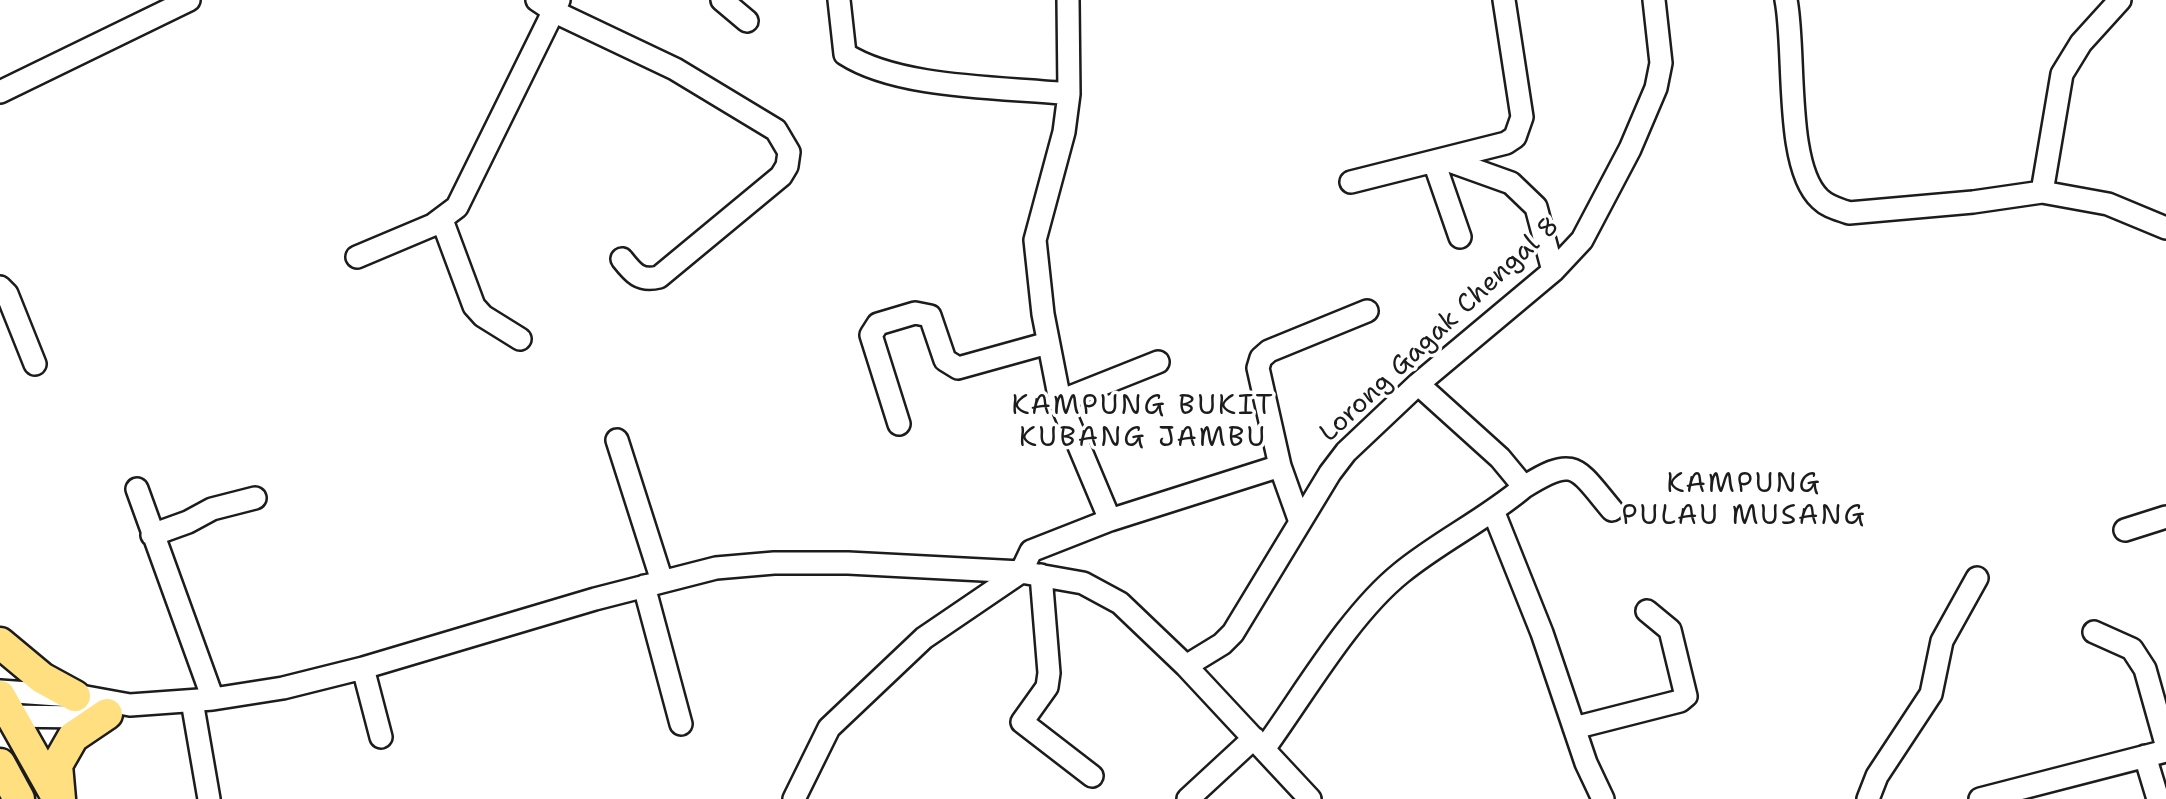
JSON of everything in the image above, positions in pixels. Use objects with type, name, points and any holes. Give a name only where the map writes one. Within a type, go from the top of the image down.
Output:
[{"type":"highway","points":[[0,643],[42,678],[75,696]]},
{"type":"highway","points":[[3,705],[59,799]]},
{"type":"highway","points":[[59,799],[57,765],[73,737],[119,709]]},
{"type":"highway","points":[[0,764],[19,799]]},
{"type":"highway","points":[[0,792],[6,799]]},
{"type":"street","points":[[0,92],[189,0]]},
{"type":"street","points":[[722,0],[747,21]]},
{"type":"street","points":[[839,0],[845,54],[857,61],[908,78],[1069,94]]},
{"type":"street","points":[[1068,0],[1069,94],[1064,132],[1035,240],[1048,343],[1060,401],[1110,520]]},
{"type":"street","points":[[1351,182],[1506,143],[1515,137],[1521,128],[1522,117],[1504,0]]},
{"type":"street","name":"Lorong Gagak Chengal 8","points":[[1186,666],[1222,644],[1233,633],[1346,452],[1418,384],[1553,271],[1582,240],[1648,112],[1661,63],[1654,0]]},
{"type":"street","points":[[1786,0],[1801,170],[1819,199],[1849,213],[1973,202],[2042,192],[2108,204],[2166,228]]},
{"type":"street","points":[[2042,192],[2062,74],[2081,43],[2120,0]]},
{"type":"street","points":[[357,257],[442,220],[457,207],[550,4],[675,69],[776,130],[789,152],[787,166],[781,176],[659,277],[642,278],[633,274],[622,259]]},
{"type":"street","points":[[1439,160],[1460,237]]},
{"type":"street","points":[[1439,160],[1511,183],[1536,207],[1553,271]]},
{"type":"street","points":[[442,220],[474,306],[483,316],[520,339]]},
{"type":"street","points":[[0,286],[7,294],[35,363]]},
{"type":"street","points":[[1300,522],[1280,466],[1258,368],[1261,358],[1269,351],[1367,311]]},
{"type":"street","points":[[899,424],[871,335],[878,324],[915,313],[930,316],[945,360],[958,368],[1048,343]]},
{"type":"street","points":[[1060,401],[1158,362]]},
{"type":"street","points":[[1418,384],[1500,458],[1524,487]]},
{"type":"street","points":[[617,440],[653,583],[681,724]]},
{"type":"street","points":[[1092,776],[1022,722],[1047,687],[1048,680],[1031,573],[1031,551],[1110,520],[1280,466]]},
{"type":"street","points":[[1188,799],[1259,744],[1375,598],[1402,572],[1494,513],[1524,487],[1551,470],[1571,469],[1581,474],[1612,510]]},
{"type":"street","points":[[137,489],[202,700],[209,799]]},
{"type":"street","points":[[152,536],[212,509],[255,498]]},
{"type":"street","points":[[1494,513],[1542,633],[1574,728],[1603,799]]},
{"type":"street","points":[[2125,530],[2166,517]]},
{"type":"street","points":[[3,705],[86,717],[119,709],[283,688],[363,668],[653,583],[716,568],[774,563],[848,563],[1031,573],[1083,583],[1119,603],[1186,666],[1310,799]]},
{"type":"street","points":[[794,799],[829,727],[924,638],[1031,573]]},
{"type":"street","points":[[1868,799],[1877,776],[1931,694],[1942,641],[1977,578]]},
{"type":"street","points":[[1574,728],[1680,701],[1686,695],[1670,630],[1647,611]]},
{"type":"street","points":[[2094,632],[2132,649],[2146,669],[2166,744]]},
{"type":"street","points":[[363,668],[382,737]]},
{"type":"street","points":[[3,705],[75,696],[119,709]]},
{"type":"street","points":[[1980,799],[2166,751]]},
{"type":"street","points":[[2145,756],[2158,799]]},
{"type":"district","name":"KAMPUNG BUKIT KUBANG JAMBU","points":[[1143,423]]},
{"type":"district","name":"KAMPUNG PULAU MUSANG","points":[[1744,501]]}]
